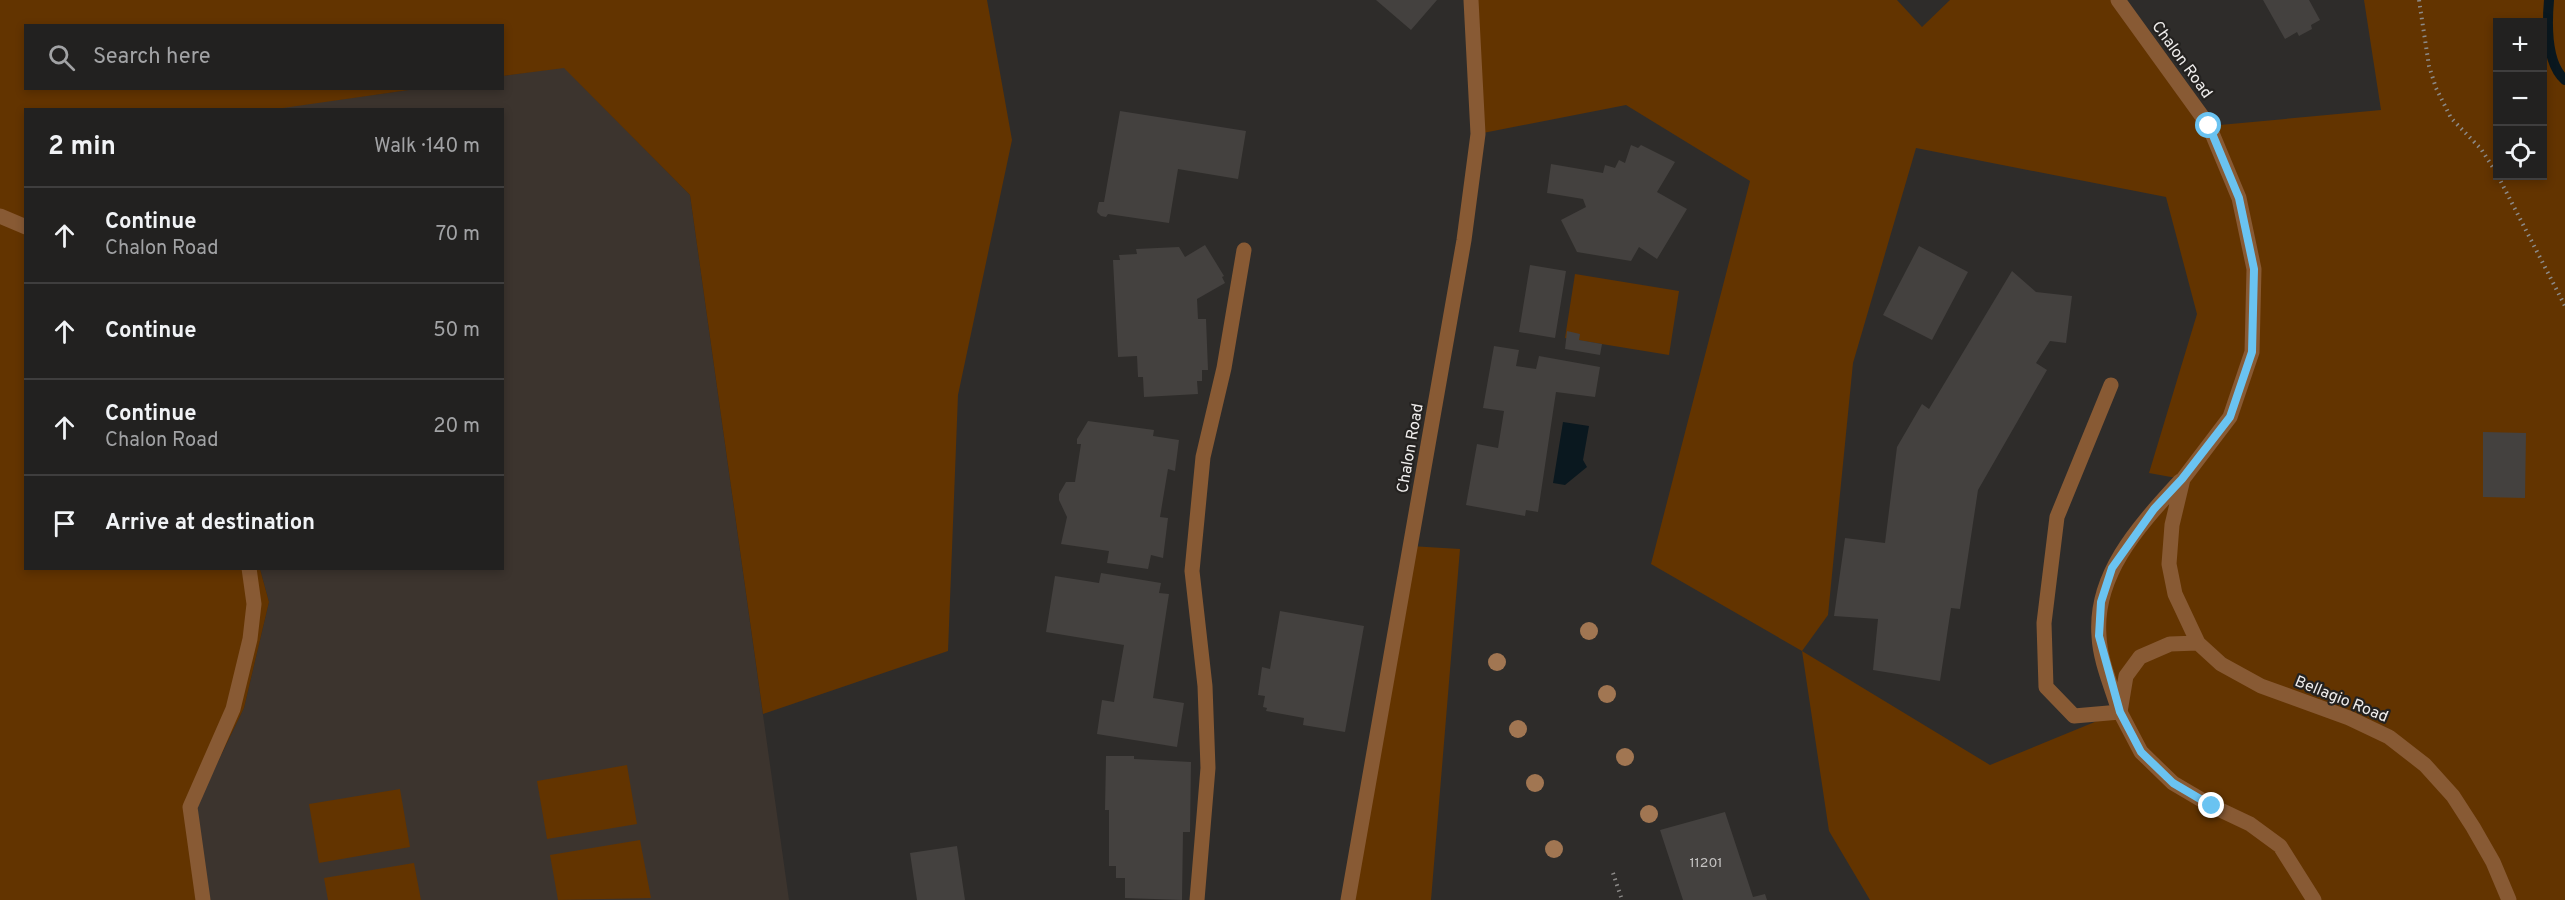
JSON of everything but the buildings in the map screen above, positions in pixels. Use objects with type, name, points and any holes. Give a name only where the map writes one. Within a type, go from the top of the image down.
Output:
[{"type":"street","name":"Chalon Road","points":[[1348,900],[1464,240],[1478,134],[1471,0]]},
{"type":"street","name":"Chalon Road","points":[[2118,0],[2209,126],[2239,198],[2254,269],[2252,352],[2230,417],[2182,479],[2172,525],[2169,564],[2175,594],[2198,643]]},
{"type":"street","points":[[0,216],[24,226]]},
{"type":"street","points":[[1197,900],[1208,768],[1205,686],[1192,571],[1203,458],[1224,368],[1244,250]]},
{"type":"street","points":[[2111,385],[2056,517],[2044,623],[2046,687],[2074,716],[2120,712]]},
{"type":"street","points":[[2182,479],[2129,542],[2112,568],[2101,602],[2099,636],[2120,712],[2141,752],[2173,783],[2212,806],[2250,824],[2280,846],[2314,900]]},
{"type":"street","points":[[203,900],[190,807],[236,697],[250,639],[254,604],[249,570]]},
{"type":"street","points":[[2120,712],[2126,676],[2140,657],[2170,644],[2198,643]]},
{"type":"street","name":"Bellagio Road","points":[[2198,643],[2221,664],[2261,686],[2349,718],[2389,737],[2425,765],[2453,796],[2473,827],[2493,862],[2509,900]]},
{"type":"path","points":[[2419,0],[2429,66],[2436,88],[2451,118],[2481,149],[2493,167]]},
{"type":"path","points":[[2501,180],[2565,306]]},
{"type":"path","points":[[1613,873],[1622,900]]},
{"type":"shaded area","points":[[0,0],[987,0],[1012,140],[958,395],[948,651],[763,714],[690,195],[564,68],[504,76],[504,24],[24,24],[24,90],[409,90],[283,108],[24,108],[24,570],[260,570],[269,602],[244,708],[196,806],[204,900],[0,900]]},
{"type":"shaded area","points":[[1471,0],[1897,0],[1922,27],[1950,0],[2118,0],[2209,126],[2381,110],[2364,0],[2565,0],[2565,900],[1870,900],[1829,831],[1802,651],[1651,564],[1750,181],[1626,105],[1478,134]],"holes":[[[1916,148],[2166,197],[2197,314],[2149,473],[2182,479],[2112,568],[2099,636],[2119,712],[1990,765],[1802,651],[1828,615],[1853,363]]]},
{"type":"shaded area","points":[[564,67],[690,195],[789,900],[204,900],[196,807],[244,708],[269,602],[260,570],[504,570],[504,108],[276,108],[409,90],[504,90],[504,76]]},
{"type":"shaded area","points":[[1575,274],[1679,291],[1669,355],[1565,338]]},
{"type":"shaded area","points":[[1563,422],[1589,426],[1583,460],[1587,467],[1565,485],[1553,483]]},
{"type":"shaded area","points":[[1410,546],[1460,549],[1431,900],[1348,900]]},
{"type":"shaded area","points":[[627,765],[637,824],[547,839],[537,781]]},
{"type":"shaded area","points":[[400,789],[410,847],[319,863],[309,804]]},
{"type":"shaded area","points":[[640,840],[651,898],[558,900],[550,855]]},
{"type":"shaded area","points":[[414,863],[421,900],[328,900],[324,878]]},
{"type":"waterway","points":[[2549,0],[2548,31],[2551,53],[2554,64],[2565,80]]},
{"type":"route","points":[[2209,126],[2239,198],[2254,269],[2252,352],[2230,417],[2182,479],[2154,509],[2112,568],[2101,602],[2099,636],[2120,712],[2141,752],[2173,783],[2212,806]]}]
